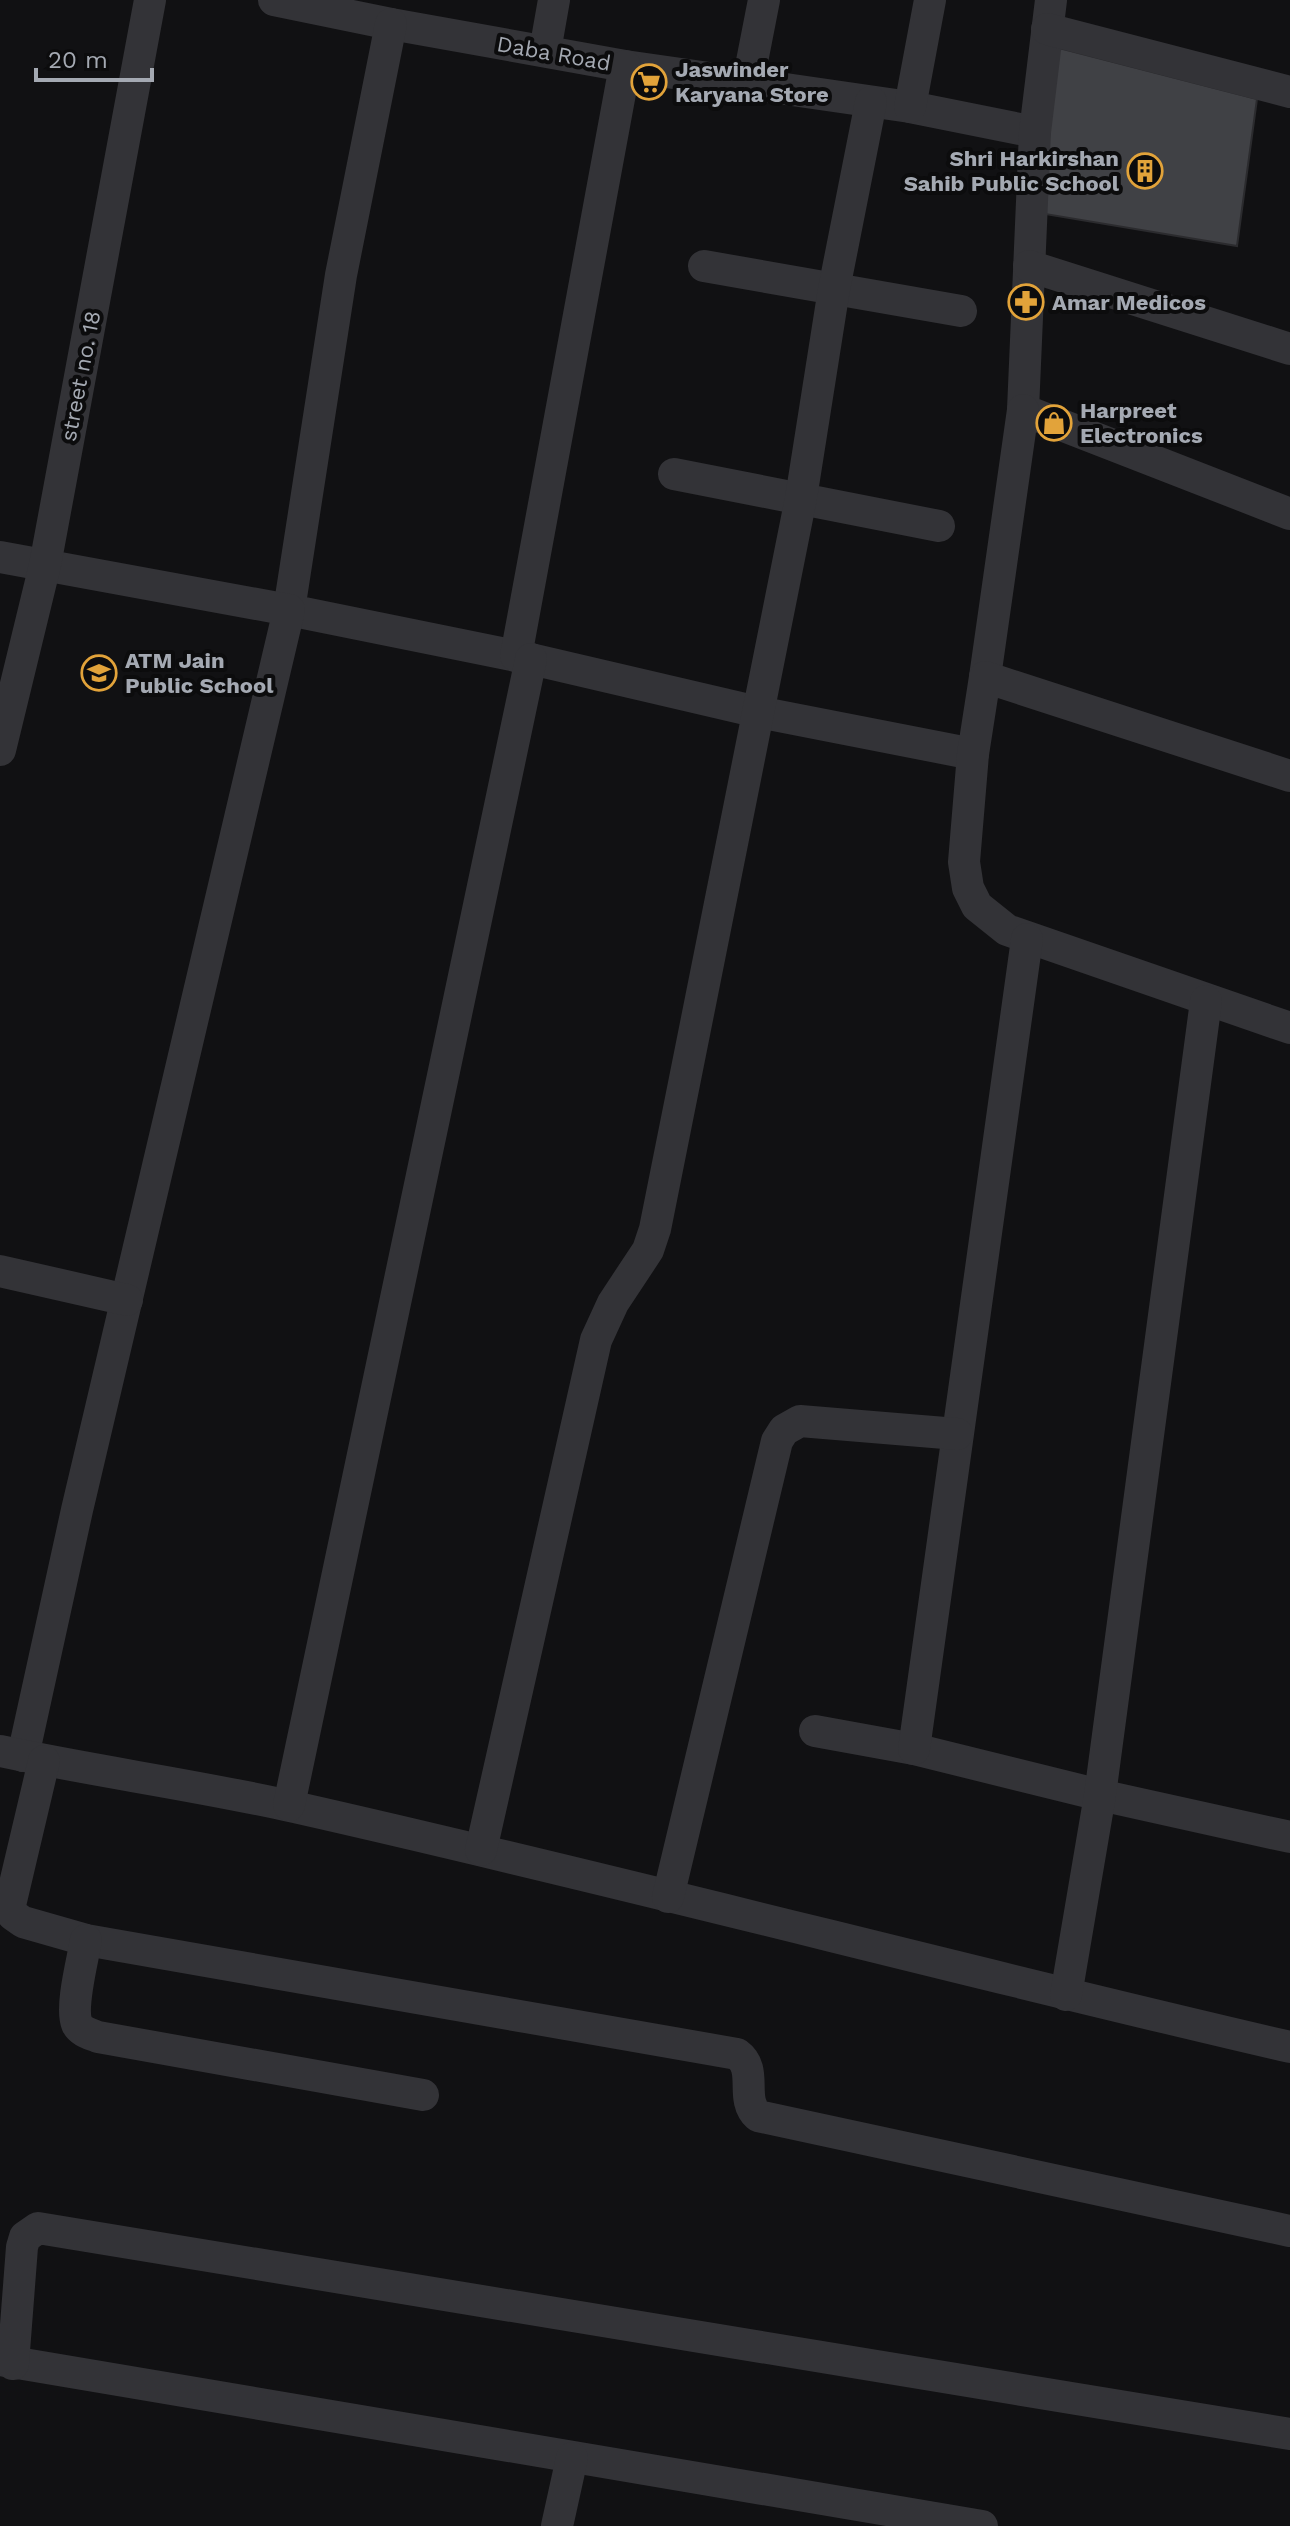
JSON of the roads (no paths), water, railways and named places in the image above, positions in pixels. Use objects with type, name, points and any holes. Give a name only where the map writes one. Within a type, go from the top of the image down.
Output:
[{"type":"street","name":"street no. 18","points":[[0,750],[45,565],[150,0]]},
{"type":"street","points":[[545,51],[554,0]]},
{"type":"street","points":[[748,82],[764,0]]},
{"type":"street","points":[[910,107],[930,0]]},
{"type":"street","name":"Daba Road","points":[[291,2],[391,24],[625,66],[910,107],[1035,132]]},
{"type":"street","points":[[1290,92],[1049,14],[1035,132],[1023,410],[973,754],[964,862],[968,888],[977,906],[1007,930],[1290,1028]]},
{"type":"street","points":[[391,24],[341,275],[289,610],[22,1756],[10,1905],[13,1915],[23,1922],[86,1940],[737,2054],[748,2068],[749,2102],[758,2116],[1290,2231]]},
{"type":"street","points":[[289,1805],[524,658],[625,66]]},
{"type":"street","points":[[481,1850],[596,1340],[613,1303],[648,1250],[655,1229],[801,498],[834,289],[871,102]]},
{"type":"street","points":[[704,266],[961,311]]},
{"type":"street","points":[[1029,266],[1290,349]]},
{"type":"street","points":[[1023,410],[1290,514]]},
{"type":"street","points":[[674,474],[939,526]]},
{"type":"street","points":[[0,557],[289,610],[524,658],[758,712],[973,754]]},
{"type":"street","points":[[985,677],[1290,776]]},
{"type":"street","points":[[914,1749],[1027,939]]},
{"type":"street","points":[[1066,1995],[1100,1795],[1206,1001]]},
{"type":"street","points":[[0,1271],[127,1300]]},
{"type":"street","points":[[668,1897],[777,1441],[792,1423],[800,1421],[957,1434]]},
{"type":"street","points":[[815,1731],[914,1749],[1100,1795],[1290,1837]]},
{"type":"street","points":[[22,1756],[289,1805],[1290,2047]]},
{"type":"street","points":[[86,1940],[76,2010],[78,2024],[85,2032],[98,2037],[423,2095]]},
{"type":"street","points":[[982,2526],[7,2362],[22,2247],[25,2237],[38,2228],[1290,2434]]},
{"type":"street","points":[[557,2526],[572,2458]]},
{"type":"place","name":"Jaswinder Karyana Store","points":[[649,82]]},
{"type":"place","name":"Shri Harkirshan Sahib Public School","points":[[1145,171]]},
{"type":"place","name":"Amar Medicos","points":[[1026,302]]},
{"type":"place","name":"Harpreet Electronics","points":[[1054,423]]},
{"type":"place","name":"ATM Jain Public School","points":[[99,673]]}]
